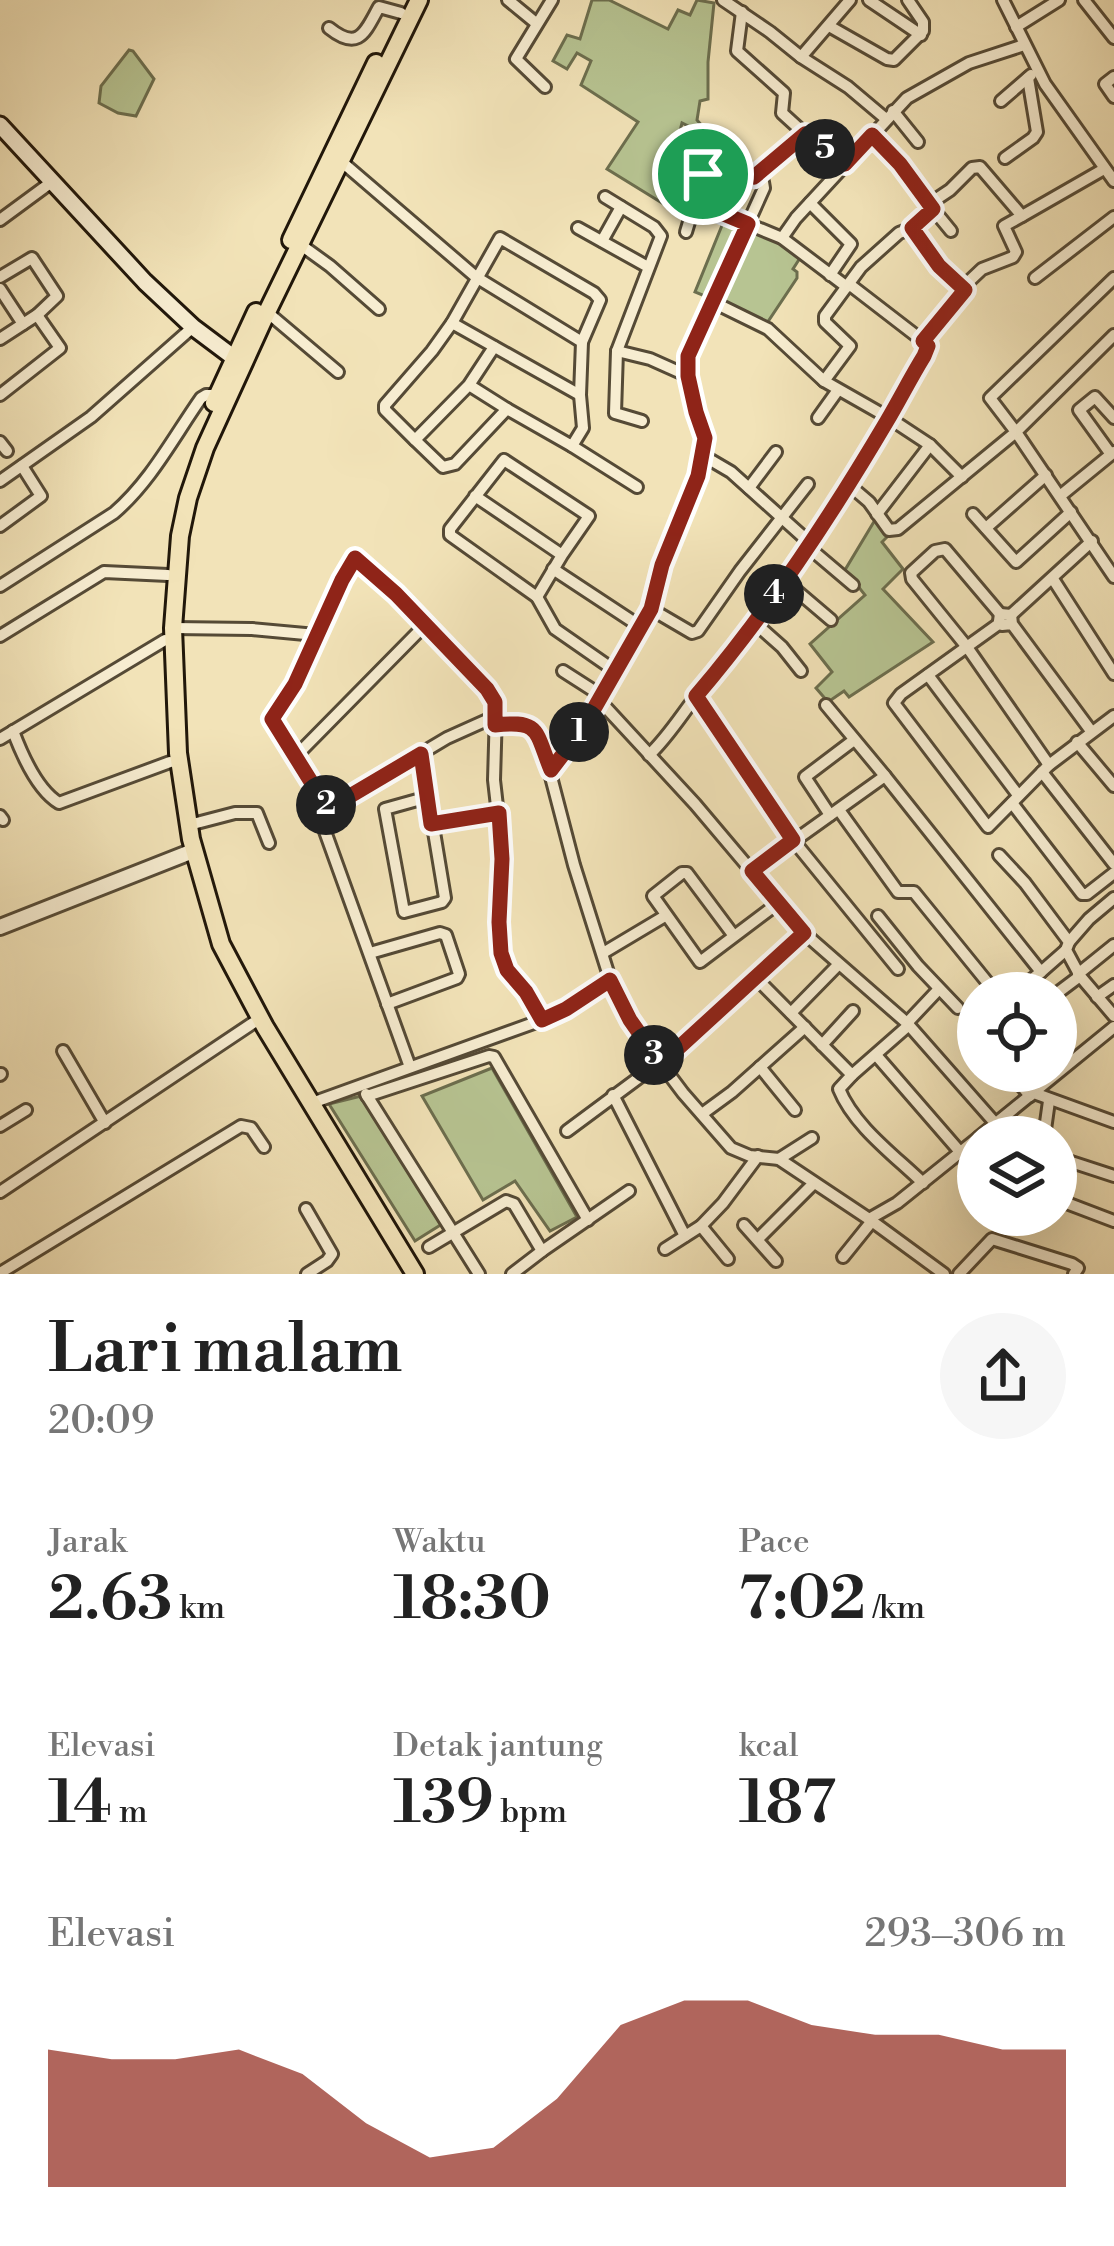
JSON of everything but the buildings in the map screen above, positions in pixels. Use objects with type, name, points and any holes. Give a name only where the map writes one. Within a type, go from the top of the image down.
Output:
[{"type":"highway","points":[[416,1260],[312,1103],[224,953],[189,853],[169,634],[180,536],[217,395],[365,97],[419,0]]},
{"type":"highway","points":[[404,6],[365,97],[346,165],[301,244],[201,447],[178,506],[168,575],[170,762],[214,951],[253,1023],[416,1260]]},
{"type":"main road","points":[[0,125],[145,282],[233,357]]},
{"type":"street","points":[[508,0],[536,23]]},
{"type":"street","points":[[545,87],[516,59],[552,0]]},
{"type":"street","points":[[801,58],[850,0]]},
{"type":"street","points":[[869,0],[921,35]]},
{"type":"street","points":[[829,26],[890,60],[898,58],[921,35],[923,22],[908,0]]},
{"type":"street","points":[[1003,0],[1067,119],[1114,181]]},
{"type":"street","points":[[1016,27],[1058,0]]},
{"type":"street","points":[[1084,0],[1114,38]]},
{"type":"street","points":[[329,28],[342,38],[357,38],[381,3],[404,6]]},
{"type":"street","points":[[734,4],[801,58],[890,115],[918,142]]},
{"type":"street","points":[[734,4],[737,51],[784,93],[783,115],[845,164]]},
{"type":"street","points":[[782,238],[907,98],[969,63],[1024,45]]},
{"type":"street","points":[[1001,100],[1038,68]]},
{"type":"street","points":[[1114,77],[1105,84],[1114,97]]},
{"type":"street","points":[[1005,158],[1037,132],[1028,79]]},
{"type":"street","points":[[686,232],[703,180],[702,132]]},
{"type":"street","points":[[754,177],[805,134]]},
{"type":"street","points":[[872,135],[950,231]]},
{"type":"street","points":[[551,770],[583,728],[651,609],[662,565],[698,476],[705,435],[688,376],[689,350],[764,186],[734,166],[703,159]]},
{"type":"street","points":[[346,165],[476,277],[583,343]]},
{"type":"street","points":[[824,380],[850,347],[824,320],[848,285],[879,250],[912,228],[972,168],[978,166],[1022,216]]},
{"type":"street","points":[[923,341],[982,268],[1015,256],[1004,226],[1104,169]]},
{"type":"street","points":[[1,217],[53,181]]},
{"type":"street","points":[[605,197],[660,232],[617,350],[615,413],[642,422]]},
{"type":"street","points":[[650,755],[755,623],[809,544],[889,418],[928,346],[782,238],[695,202]]},
{"type":"street","points":[[810,203],[851,244],[830,275]]},
{"type":"street","points":[[602,242],[621,207]]},
{"type":"street","points":[[1035,278],[1114,217]]},
{"type":"street","points":[[578,228],[648,267]]},
{"type":"street","points":[[912,228],[939,266],[964,286]]},
{"type":"street","points":[[507,409],[450,467],[443,467],[385,410],[452,323],[500,238],[600,301],[583,343],[583,428],[572,446]]},
{"type":"street","points":[[301,244],[379,309]]},
{"type":"street","points":[[0,277],[30,257],[57,296],[0,339]]},
{"type":"street","points":[[1114,278],[990,398],[1114,577]]},
{"type":"street","points":[[0,289],[23,324]]},
{"type":"street","points":[[713,302],[768,329],[824,380],[930,445],[962,477]]},
{"type":"street","points":[[267,312],[338,372]]},
{"type":"street","points":[[0,394],[60,348],[37,315]]},
{"type":"street","points":[[452,323],[580,395]]},
{"type":"street","points":[[0,481],[114,398],[193,327]]},
{"type":"street","points":[[848,484],[892,532],[1016,433],[1114,335]]},
{"type":"street","points":[[415,440],[470,386],[494,347]]},
{"type":"street","points":[[617,350],[650,358],[688,376]]},
{"type":"street","points":[[1070,380],[1088,401]]},
{"type":"street","points":[[470,386],[637,488]]},
{"type":"street","points":[[818,418],[838,390]]},
{"type":"street","points":[[0,586],[129,500],[169,451],[201,398],[217,395]]},
{"type":"street","points":[[1060,496],[1112,455],[1079,414],[1080,409],[1097,398],[1114,418]]},
{"type":"street","points":[[877,514],[930,445]]},
{"type":"street","points":[[749,488],[776,452]]},
{"type":"street","points":[[702,455],[784,518],[853,585]]},
{"type":"street","points":[[537,597],[589,517],[501,461],[450,535],[537,597],[553,627],[614,670]]},
{"type":"street","points":[[0,526],[41,496],[22,466]]},
{"type":"street","points":[[986,528],[1046,475]]},
{"type":"street","points":[[651,609],[696,632],[808,484]]},
{"type":"street","points":[[475,496],[562,555]]},
{"type":"street","points":[[1016,562],[1071,512]]},
{"type":"street","points":[[973,514],[1027,574]]},
{"type":"street","points":[[1092,541],[1006,619],[901,694],[895,706],[988,827],[1046,768],[1114,716]]},
{"type":"street","points":[[928,675],[1082,894],[1114,868],[967,647],[911,574],[935,551],[947,551],[1091,731]]},
{"type":"street","points":[[542,1020],[507,970],[501,953],[502,859],[494,780],[496,720],[496,706],[426,624],[354,559],[295,684],[272,719],[328,809],[447,739],[496,720],[529,725],[551,770],[610,980],[660,1063],[731,1148],[779,1159],[942,1274]]},
{"type":"street","points":[[553,569],[641,627]]},
{"type":"street","points":[[0,636],[104,572],[168,575]]},
{"type":"street","points":[[1053,578],[1114,674]]},
{"type":"street","points":[[784,580],[831,620]]},
{"type":"street","points":[[755,623],[801,670]]},
{"type":"street","points":[[295,757],[426,624]]},
{"type":"street","points":[[0,739],[169,634],[252,628],[316,635]]},
{"type":"street","points":[[563,671],[600,698],[777,904],[838,965],[908,1024],[988,1116]]},
{"type":"street","points":[[696,696],[793,840],[898,969]]},
{"type":"street","points":[[826,705],[1041,972],[1114,898]]},
{"type":"street","points":[[13,731],[47,795],[59,803],[170,762]]},
{"type":"street","points":[[854,740],[805,776],[898,892],[914,892],[979,972]]},
{"type":"street","points":[[1077,742],[1112,781]]},
{"type":"street","points":[[421,754],[428,797],[431,824],[444,900],[404,912],[385,809],[428,797]]},
{"type":"street","points":[[752,871],[885,776]]},
{"type":"street","points":[[189,826],[236,813],[257,813],[269,843]]},
{"type":"street","points":[[431,824],[499,813]]},
{"type":"street","points":[[322,824],[410,1067]]},
{"type":"street","points":[[0,927],[189,853]]},
{"type":"street","points":[[999,855],[1025,883],[1068,946],[1079,975],[1114,1016]]},
{"type":"street","points":[[734,936],[686,872],[652,896],[700,962],[777,904]]},
{"type":"street","points":[[603,953],[665,916]]},
{"type":"street","points":[[878,916],[957,1007]]},
{"type":"street","points":[[567,1131],[660,1063],[804,933]]},
{"type":"street","points":[[370,953],[446,935],[457,978],[387,1004]]},
{"type":"street","points":[[1079,975],[1114,945]]},
{"type":"street","points":[[791,1013],[838,965]]},
{"type":"street","points":[[756,978],[852,1075]]},
{"type":"street","points":[[312,1103],[542,1020],[610,980]]},
{"type":"street","points":[[1097,998],[1114,985]]},
{"type":"street","points":[[923,1183],[863,1124],[838,1089],[939,989]]},
{"type":"street","points":[[822,1045],[854,1011]]},
{"type":"street","points":[[0,1192],[253,1023]]},
{"type":"street","points":[[1003,1116],[1114,1027]]},
{"type":"street","points":[[702,1114],[806,1028]]},
{"type":"street","points":[[63,1051],[105,1123]]},
{"type":"street","points":[[876,1055],[957,1148]]},
{"type":"street","points":[[479,1274],[366,1095],[492,1057],[588,1220]]},
{"type":"street","points":[[760,1067],[795,1110]]},
{"type":"street","points":[[1032,1094],[1114,1122]]},
{"type":"street","points":[[614,1095],[686,1236]]},
{"type":"street","points":[[1045,1116],[1048,1101]]},
{"type":"street","points":[[0,1126],[26,1109]]},
{"type":"street","points":[[0,1273],[243,1125],[251,1128],[264,1148]]},
{"type":"street","points":[[779,1159],[812,1138]]},
{"type":"street","points":[[665,1249],[701,1226],[758,1156]]},
{"type":"street","points":[[843,1257],[870,1220],[957,1156]]},
{"type":"street","points":[[1077,1164],[1114,1176]]},
{"type":"street","points":[[758,1239],[814,1183]]},
{"type":"street","points":[[512,1274],[628,1191]]},
{"type":"street","points":[[416,1260],[506,1201],[514,1204],[542,1251]]},
{"type":"street","points":[[1077,1207],[1114,1221]]},
{"type":"street","points":[[306,1209],[332,1254],[307,1274]]},
{"type":"street","points":[[744,1225],[776,1261]]},
{"type":"street","points":[[701,1226],[728,1259]]},
{"type":"street","points":[[959,1274],[992,1239],[1072,1264],[1078,1270],[1073,1274]]},
{"type":"green space","points":[[592,0],[609,0],[668,29],[678,10],[690,15],[697,0],[714,3],[708,99],[700,101],[697,120],[703,127],[698,131],[682,123],[666,177],[696,193],[688,219],[607,169],[638,122],[581,85],[591,61],[577,53],[567,69],[553,61],[567,35],[580,39]]},
{"type":"green space","points":[[129,50],[154,79],[136,116],[99,103],[101,86]]},
{"type":"green space","points":[[725,218],[748,229],[717,301],[695,292]]},
{"type":"green space","points":[[754,232],[779,240],[800,258],[793,269],[797,278],[767,323],[721,302]]},
{"type":"green space","points":[[875,520],[889,535],[882,542],[903,569],[883,589],[933,642],[849,697],[844,691],[828,702],[816,688],[832,672],[810,644],[865,595],[845,570]]},
{"type":"green space","points":[[492,1068],[577,1217],[550,1231],[515,1181],[483,1200],[422,1096]]},
{"type":"green space","points":[[361,1096],[442,1224],[415,1241],[329,1104]]},
{"type":"route","points":[[805,134],[845,164],[872,135],[933,209],[912,228],[939,266],[965,290],[923,341],[928,346],[924,356],[810,543],[755,623],[696,696],[793,840],[752,871],[804,933],[661,1064],[630,1020],[610,980],[542,1020],[507,970],[499,943],[499,813],[431,824],[421,754],[328,809],[272,719],[295,684],[355,558],[487,689],[495,702],[495,725],[529,725],[551,770],[583,728],[651,609],[662,565],[700,468],[705,435],[688,376],[689,350],[748,224],[695,202],[703,174],[703,159],[734,166],[754,177],[805,134]]}]
